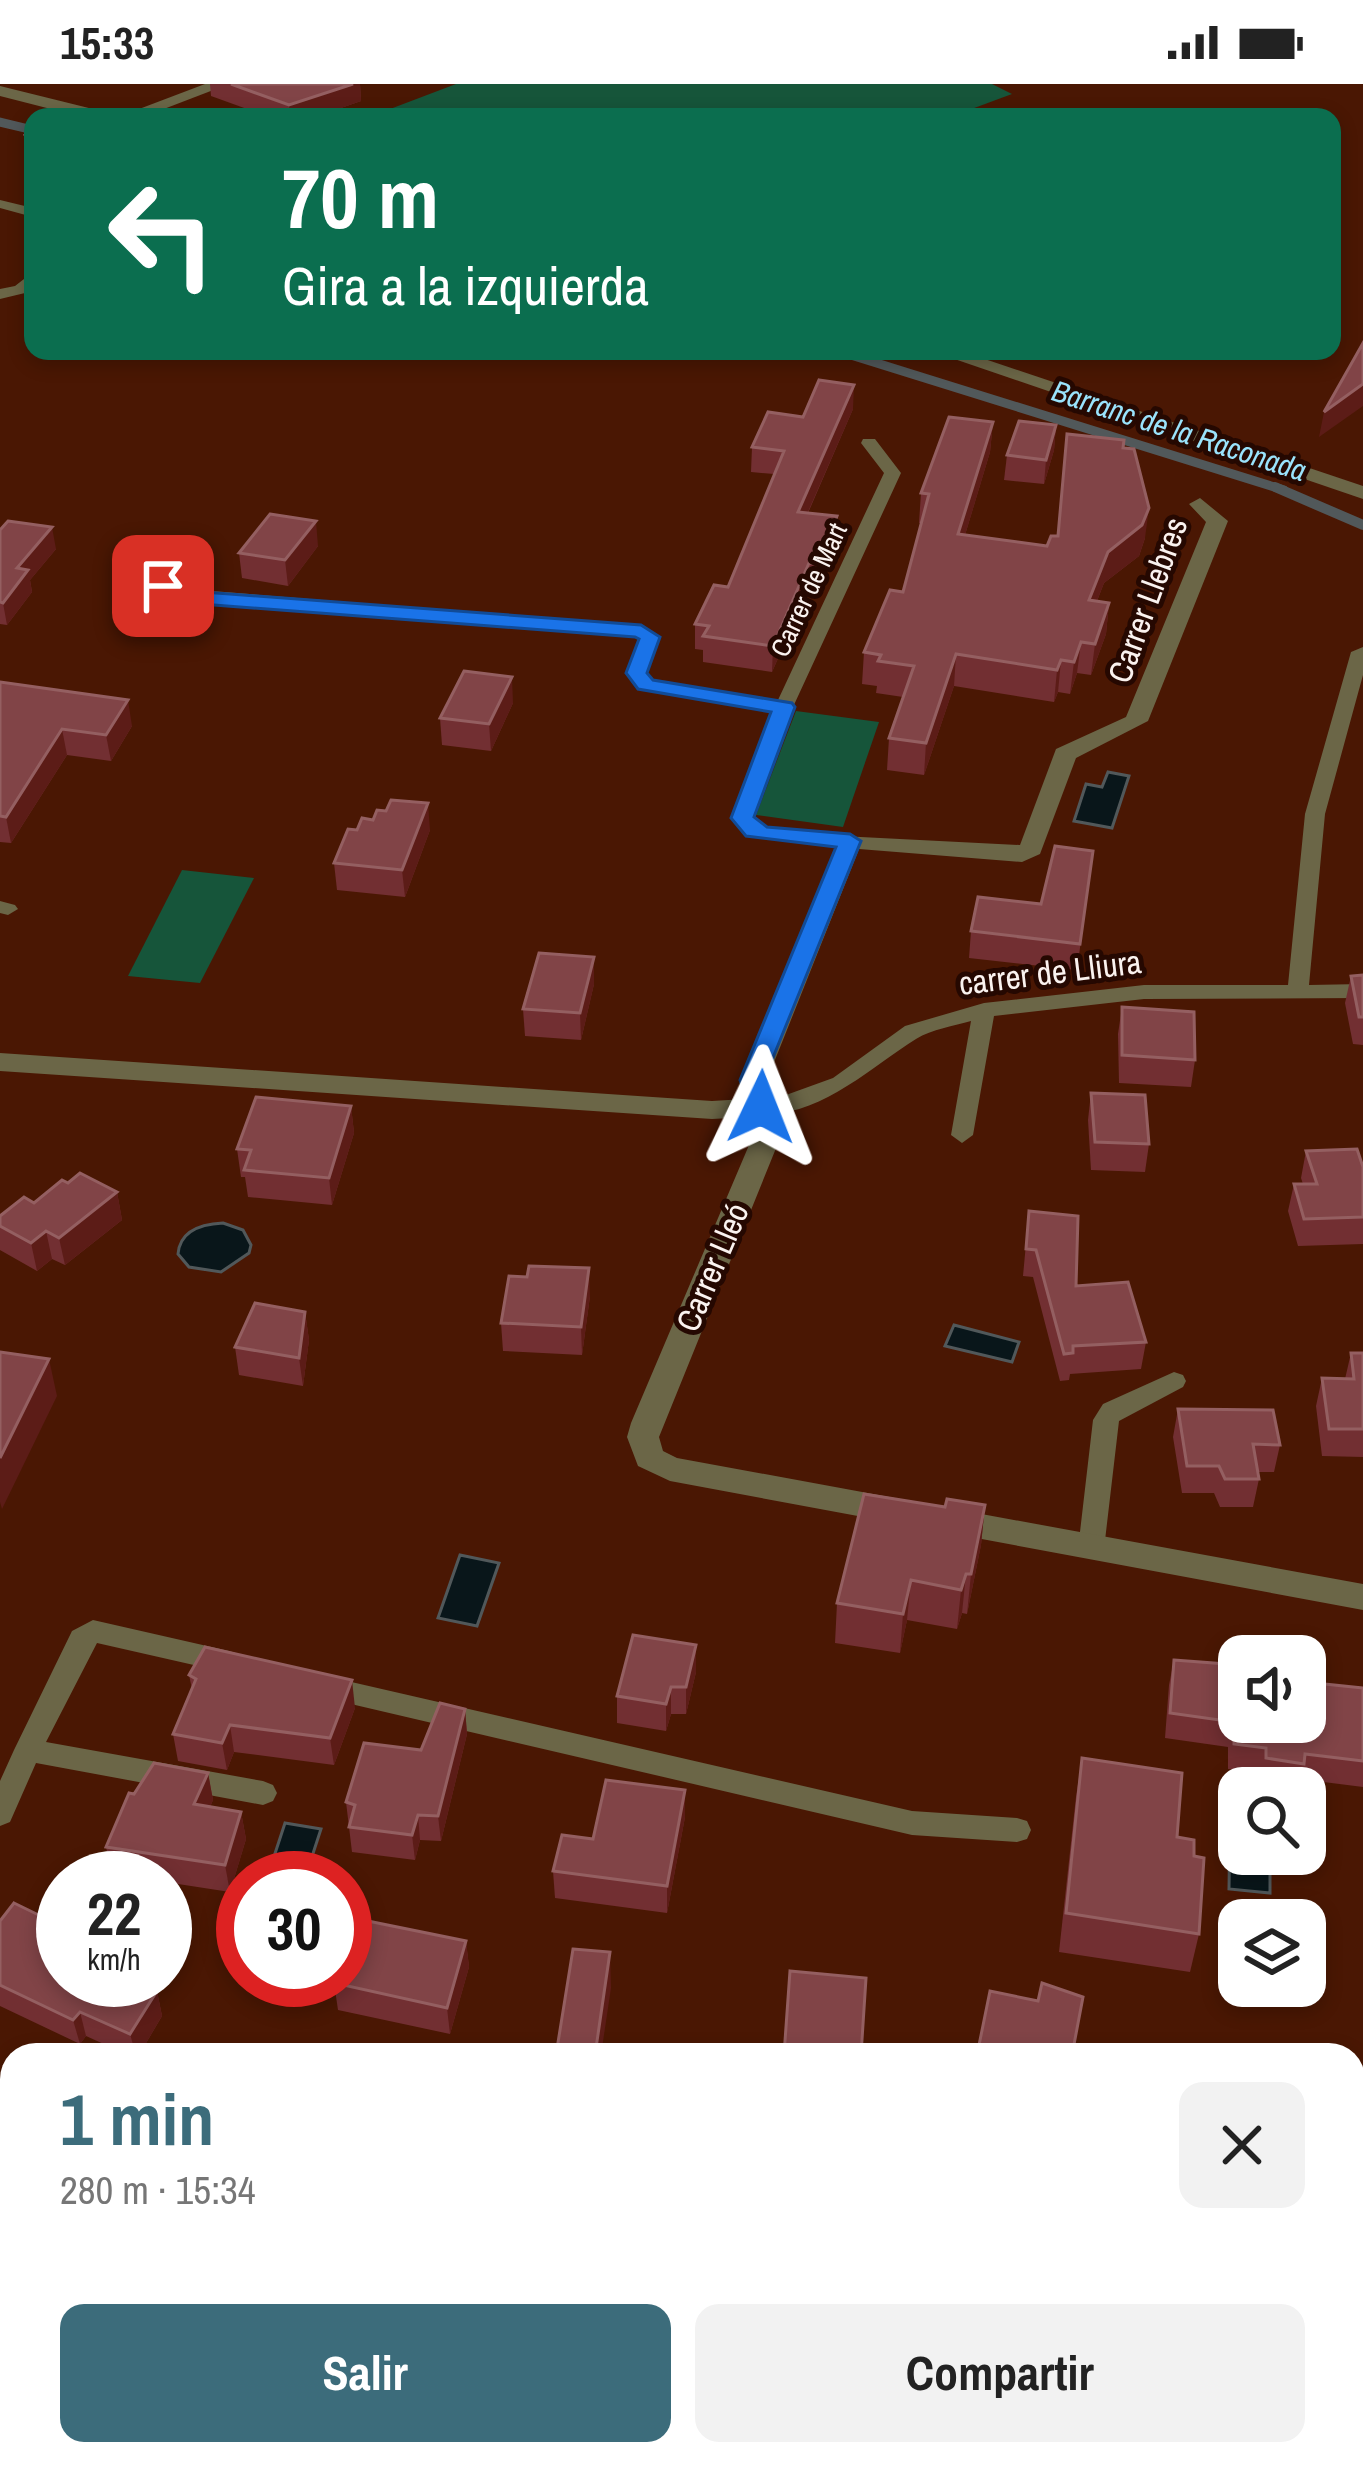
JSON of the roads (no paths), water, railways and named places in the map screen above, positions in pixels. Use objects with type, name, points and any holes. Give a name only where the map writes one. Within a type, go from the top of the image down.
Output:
[{"type":"street","points":[[153,108],[221,84]]},
{"type":"street","points":[[0,91],[67,108]]},
{"type":"street","points":[[968,360],[1363,493]]},
{"type":"street","name":"Carrer Llebres","points":[[850,841],[1022,854],[1031,849],[1065,754],[1136,722],[1217,521],[1200,504]]},
{"type":"street","points":[[0,1062],[669,1108],[761,1107],[753,1080],[757,1065],[850,841]]},
{"type":"street","name":"Carrer Lleó","points":[[761,1107],[770,1131],[646,1423],[643,1437],[649,1458],[670,1469],[1363,1597]]},
{"type":"lane","name":"Carrer de Mart","points":[[850,841],[754,831],[742,818],[784,707],[893,473],[869,443]]},
{"type":"lane","points":[[190,546],[163,586],[164,592],[641,631],[650,637],[636,673],[646,685],[784,707]]},
{"type":"lane","points":[[1298,989],[1315,814],[1360,652]]},
{"type":"lane","name":"carrer de Lliura","points":[[761,1107],[841,1083],[913,1030],[984,1010],[1144,992],[1363,991]]},
{"type":"lane","points":[[962,1136],[984,1010]]},
{"type":"lane","points":[[1090,1549],[1106,1420],[1112,1411],[1174,1381]]},
{"type":"lane","points":[[0,1814],[82,1639],[93,1631],[132,1636],[258,1669]]},
{"type":"lane","points":[[299,1680],[911,1823],[1016,1830]]},
{"type":"lane","points":[[28,1750],[263,1793]]},
{"type":"waterway","name":"Barranc de la Raconada","points":[[0,122],[24,128]]},
{"type":"waterway","name":"Barranc de la Raconada","points":[[867,360],[1277,488]]},
{"type":"waterway","name":"Barranc de la Raconada","points":[[1277,488],[1284,490]]},
{"type":"waterway","name":"Barranc de la Raconada","points":[[1277,488],[1363,525]]}]
